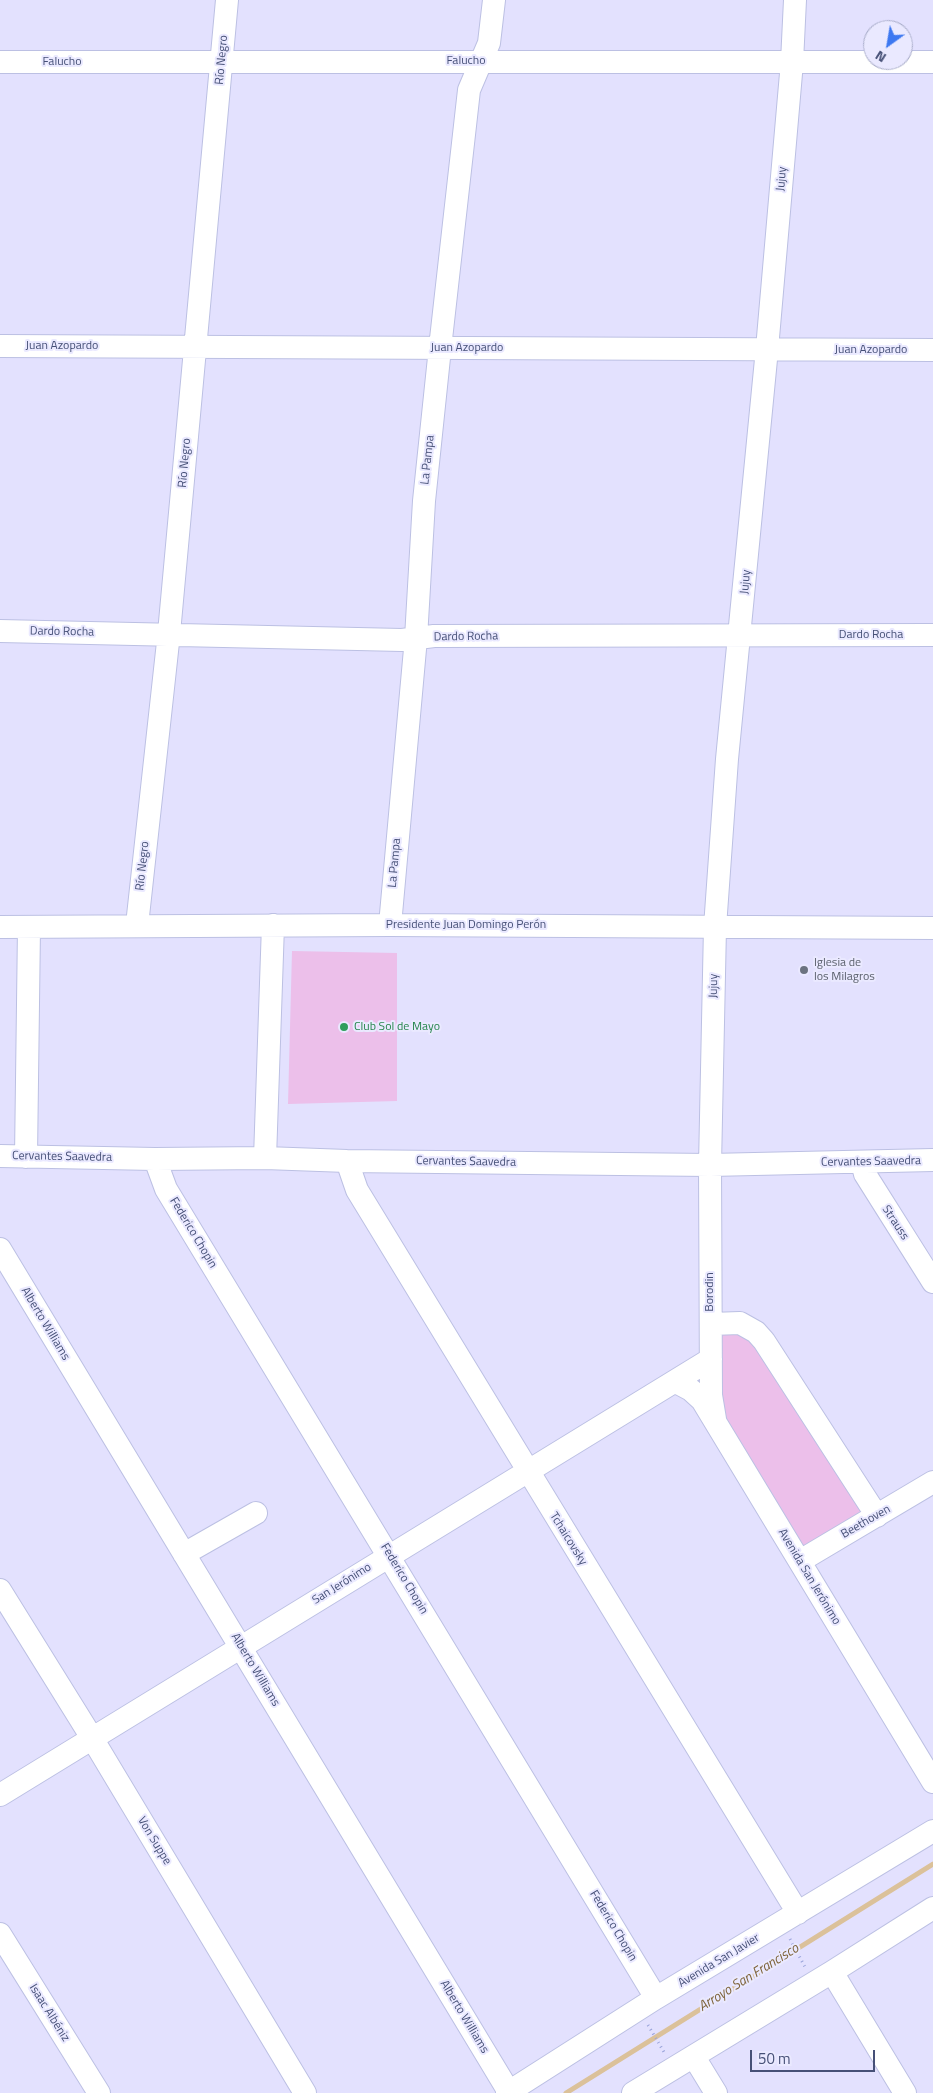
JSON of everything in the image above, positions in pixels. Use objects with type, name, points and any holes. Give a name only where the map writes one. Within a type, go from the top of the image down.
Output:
[{"type":"street","name":"Río Negro","points":[[137,925],[169,633],[228,0]]},
{"type":"street","name":"La Pampa","points":[[390,925],[416,638],[424,501],[469,90],[489,43],[494,0]]},
{"type":"street","name":"Jujuy","points":[[710,1165],[715,927],[727,759],[741,635],[767,350],[792,62],[795,0]]},
{"type":"street","name":"Falucho","points":[[0,62],[933,62]]},
{"type":"street","name":"Juan Azopardo","points":[[0,346],[933,350]]},
{"type":"street","name":"Dardo Rocha","points":[[0,630],[402,640],[444,636],[933,635]]},
{"type":"street","points":[[265,1158],[273,925]]},
{"type":"street","name":"Presidente Juan Domingo Perón","points":[[0,927],[390,925],[933,928]]},
{"type":"street","points":[[26,1157],[29,927]]},
{"type":"street","name":"Cervantes Saavedra","points":[[0,1156],[710,1165],[933,1160]]},
{"type":"street","name":"Federico Chopin","points":[[155,1159],[166,1189],[656,1998]]},
{"type":"street","name":"Tchaicovsky","points":[[347,1161],[357,1190],[527,1472],[798,1913]]},
{"type":"street","name":"Strauss","points":[[862,1162],[865,1174],[933,1282]]},
{"type":"street","name":"Borodin","points":[[710,1165],[710,1324],[712,1395],[715,1419]]},
{"type":"street","name":"Alberto Williams","points":[[0,1249],[508,2092]]},
{"type":"street","points":[[710,1324],[740,1323],[756,1332],[764,1340],[877,1516]]},
{"type":"street","name":"San Jerónimo","points":[[0,1795],[711,1359]]},
{"type":"street","name":"Avenida San Jerónimo","points":[[676,1382],[691,1390],[702,1400],[715,1419],[933,1782]]},
{"type":"street","name":"Beethoven","points":[[800,1561],[933,1482]]},
{"type":"street","points":[[184,1554],[256,1513]]},
{"type":"street","name":"Von Suppe","points":[[0,1590],[92,1738],[305,2093]]},
{"type":"street","name":"Avenida San Javier","points":[[508,2092],[656,1998],[933,1831]]},
{"type":"street","points":[[633,2093],[933,1908]]},
{"type":"street","name":"Isaac Albéniz","points":[[3,1946],[99,2093]]},
{"type":"street","points":[[832,1972],[905,2093]]},
{"type":"street","points":[[694,2057],[716,2093]]},
{"type":"path","points":[[791,1940],[807,1970]]},
{"type":"path","points":[[649,2026],[669,2060]]},
{"type":"shaded area","name":"Club Sol de Mayo","points":[[292,951],[397,953],[397,1101],[288,1104]]},
{"type":"shaded area","points":[[733,1329],[757,1344],[864,1514],[806,1548],[801,1545],[728,1424],[722,1407],[717,1336]]},
{"type":"waterway","name":"Arroyo San Francisco","points":[[566,2093],[933,1864]]},
{"type":"place","name":"Iglesia de los Milagros","points":[[804,970]]},
{"type":"place","name":"Club Sol de Mayo","points":[[344,1027]]}]
